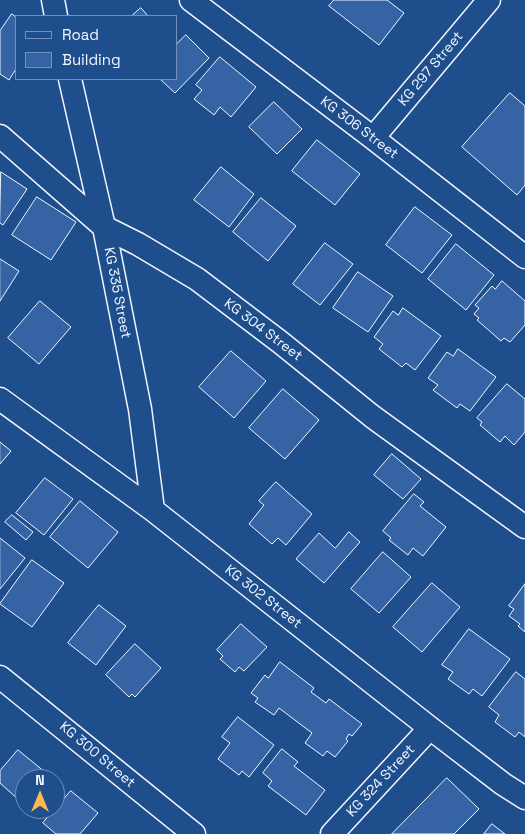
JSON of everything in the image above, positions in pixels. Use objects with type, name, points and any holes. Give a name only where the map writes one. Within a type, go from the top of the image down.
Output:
[{"type":"street","points":[[54,0],[56,15]]},
{"type":"street","name":"KG 306 Street","points":[[191,0],[373,138],[525,257]]},
{"type":"street","name":"KG 297 Street","points":[[373,138],[489,0]]},
{"type":"street","name":"KG 335 Street","points":[[70,80],[104,227],[140,409],[153,510]]},
{"type":"street","name":"KG 304 Street","points":[[0,136],[104,227],[138,244],[197,279],[373,416],[525,527]]},
{"type":"street","name":"KG 302 Street","points":[[0,399],[153,510],[430,728],[503,784],[525,798]]},
{"type":"street","name":"KG 300 Street","points":[[0,677],[194,834]]},
{"type":"street","name":"KG 324 Street","points":[[332,834],[430,728]]},
{"type":"building","points":[[334,0],[387,0],[404,13],[379,45],[329,6]]},
{"type":"building","points":[[141,8],[147,15],[133,15]]},
{"type":"building","points":[[12,14],[15,16],[15,71],[9,80],[0,74],[0,31]]},
{"type":"building","points":[[186,35],[209,58],[175,93],[161,80],[178,80],[178,43]]},
{"type":"building","points":[[220,57],[256,87],[231,117],[220,107],[214,115],[194,99],[202,90],[196,85]]},
{"type":"building","points":[[510,93],[525,106],[525,185],[517,195],[462,147]]},
{"type":"building","points":[[274,102],[302,129],[277,154],[249,127]]},
{"type":"building","points":[[317,140],[360,174],[335,205],[292,171]]},
{"type":"building","points":[[221,167],[254,194],[229,227],[194,200]]},
{"type":"building","points":[[1,172],[27,189],[3,225],[0,223]]},
{"type":"building","points":[[37,197],[76,222],[51,260],[12,235]]},
{"type":"building","points":[[261,198],[296,226],[268,261],[233,232]]},
{"type":"building","points":[[415,207],[452,235],[422,273],[386,245]]},
{"type":"building","points":[[325,243],[353,264],[320,305],[293,284]]},
{"type":"building","points":[[456,244],[494,275],[466,310],[428,279]]},
{"type":"building","points":[[0,259],[19,271],[0,301]]},
{"type":"building","points":[[358,272],[393,296],[368,332],[333,308]]},
{"type":"building","points":[[502,281],[525,301],[525,325],[510,342],[504,338],[501,341],[477,320],[479,318],[474,314],[479,308],[475,305],[492,286],[495,289]]},
{"type":"building","points":[[40,301],[71,327],[39,364],[8,338]]},
{"type":"building","points":[[403,308],[441,336],[415,370],[406,363],[402,367],[379,349],[383,344],[374,337],[393,311],[398,315]]},
{"type":"building","points":[[458,349],[496,377],[470,411],[460,404],[457,408],[433,390],[438,385],[428,378],[447,352],[453,356]]},
{"type":"building","points":[[231,351],[266,381],[234,418],[199,387]]},
{"type":"building","points":[[507,384],[525,399],[525,432],[514,445],[505,436],[500,442],[480,425],[482,422],[477,418]]},
{"type":"building","points":[[283,389],[319,420],[285,459],[249,428]]},
{"type":"building","points":[[0,442],[11,451],[0,464]]},
{"type":"building","points":[[392,454],[421,479],[403,499],[374,475]]},
{"type":"building","points":[[45,478],[73,499],[44,535],[16,513]]},
{"type":"building","points":[[276,482],[312,514],[286,545],[278,538],[272,544],[249,524],[264,505],[259,501]]},
{"type":"building","points":[[414,494],[424,502],[420,506],[446,527],[423,556],[413,548],[408,555],[389,540],[391,538],[383,531]]},
{"type":"building","points":[[80,501],[118,532],[88,568],[50,537]]},
{"type":"building","points":[[12,515],[33,532],[26,540],[5,522]]},
{"type":"building","points":[[349,532],[360,542],[324,583],[296,559],[319,533],[335,548]]},
{"type":"building","points":[[0,538],[25,558],[0,589]]},
{"type":"building","points":[[383,552],[411,577],[379,613],[351,589]]},
{"type":"building","points":[[32,560],[64,583],[32,627],[0,604]]},
{"type":"building","points":[[432,583],[460,607],[422,652],[393,627]]},
{"type":"building","points":[[525,584],[525,632],[518,626],[520,624],[509,616],[514,609],[509,606]]},
{"type":"building","points":[[99,605],[126,626],[96,665],[68,643]]},
{"type":"building","points":[[241,624],[267,647],[244,671],[239,667],[235,672],[220,659],[223,656],[217,650]]},
{"type":"building","points":[[469,629],[510,659],[482,696],[473,689],[469,694],[448,679],[453,672],[442,665]]},
{"type":"building","points":[[135,644],[161,668],[135,697],[132,694],[129,697],[106,675]]},
{"type":"building","points":[[280,662],[314,688],[311,692],[326,703],[329,699],[362,724],[352,736],[349,734],[346,739],[348,741],[335,757],[327,751],[323,756],[305,743],[312,733],[279,708],[274,715],[255,702],[258,698],[251,693],[265,675],[268,678]]},
{"type":"building","points":[[516,672],[525,679],[525,737],[519,732],[515,737],[495,722],[499,715],[489,707]]},
{"type":"building","points":[[238,717],[274,745],[249,777],[242,771],[239,775],[218,759],[230,743],[222,737]]},
{"type":"building","points":[[282,749],[298,762],[294,766],[325,790],[306,815],[268,786],[272,781],[263,773]]},
{"type":"building","points":[[18,750],[41,769],[15,769],[15,796],[0,783],[0,771]]},
{"type":"building","points":[[447,778],[479,809],[454,834],[392,834]]},
{"type":"building","points":[[71,791],[98,813],[80,834],[56,834],[43,823],[46,819],[65,819],[65,798]]},
{"type":"building","points":[[492,824],[505,834],[484,834]]}]
